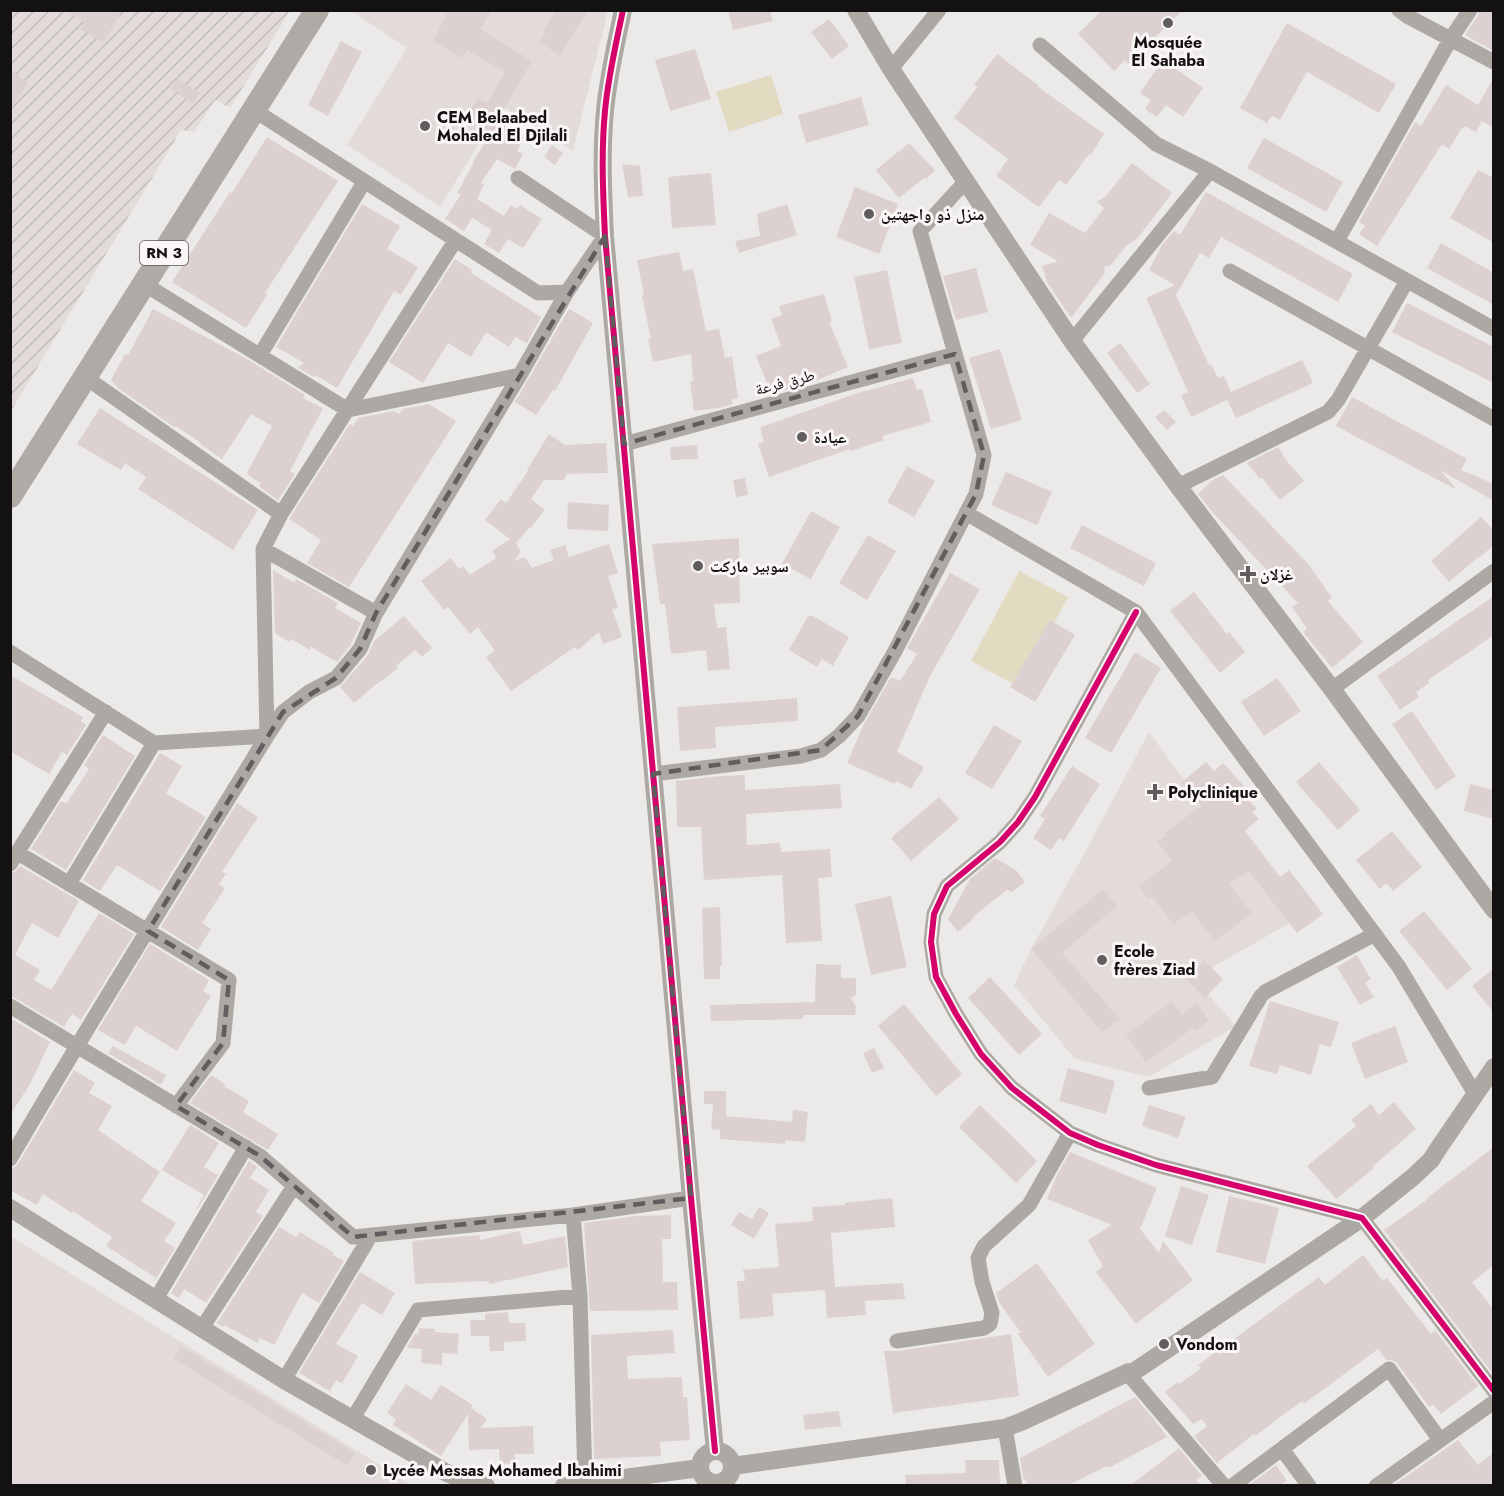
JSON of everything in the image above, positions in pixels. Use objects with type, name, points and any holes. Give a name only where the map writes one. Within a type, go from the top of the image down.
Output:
[{"type":"main road","name":"RN 3","points":[[10,496],[317,10]]},
{"type":"street","points":[[623,10],[605,111],[603,153],[605,236],[715,1451]]},
{"type":"street","points":[[855,10],[891,69],[1072,341],[1494,910]]},
{"type":"street","points":[[891,69],[939,10]]},
{"type":"street","points":[[1399,10],[1450,40],[1494,62]]},
{"type":"street","points":[[1337,241],[1450,40],[1470,10]]},
{"type":"street","points":[[1040,45],[1156,144],[1210,171],[1494,329]]},
{"type":"street","points":[[254,110],[538,293],[567,292]]},
{"type":"street","points":[[1072,341],[1210,171]]},
{"type":"street","points":[[518,178],[605,236]]},
{"type":"street","points":[[653,774],[801,756],[820,750],[839,736],[858,716],[895,651],[976,494],[984,455],[920,231],[966,181]]},
{"type":"street","points":[[260,355],[364,182]]},
{"type":"street","points":[[10,1158],[76,1046],[267,736],[284,712],[309,692],[336,678],[360,650],[376,613],[520,375],[567,292],[605,236]]},
{"type":"street","points":[[267,736],[263,549],[282,514],[455,241]]},
{"type":"street","points":[[1230,271],[1494,419]]},
{"type":"street","points":[[1178,486],[1328,412],[1338,400],[1407,281]]},
{"type":"street","points":[[144,284],[348,410],[520,375]]},
{"type":"street","name":"طرق فرعة","points":[[624,444],[955,354]]},
{"type":"street","points":[[85,377],[282,514]]},
{"type":"street","points":[[966,513],[1136,612],[1399,967],[1475,1094]]},
{"type":"street","points":[[263,549],[376,613]]},
{"type":"street","points":[[1332,689],[1494,571]]},
{"type":"street","points":[[1136,612],[1035,797],[1018,822],[1000,842],[947,886],[934,914],[931,942],[936,977],[981,1054],[1012,1088],[1070,1133],[1156,1165],[1362,1218],[1494,1390]]},
{"type":"street","points":[[10,652],[154,743],[267,736]]},
{"type":"street","points":[[105,712],[14,859],[69,884],[229,980],[223,1043],[176,1106]]},
{"type":"street","points":[[69,884],[154,743]]},
{"type":"street","points":[[1149,1088],[1212,1077],[1265,992],[1375,934]]},
{"type":"street","points":[[10,1006],[260,1156],[353,1237],[573,1215],[691,1198]]},
{"type":"street","points":[[1129,1375],[1362,1218],[1422,1169],[1494,1067]]},
{"type":"street","points":[[897,1341],[984,1328],[990,1324],[992,1313],[982,1282],[978,1258],[984,1246],[1029,1204],[1070,1133]]},
{"type":"street","points":[[156,1299],[246,1148]]},
{"type":"street","points":[[202,1328],[294,1186]]},
{"type":"street","points":[[10,1208],[352,1420],[447,1473],[468,1483],[486,1485]]},
{"type":"street","points":[[573,1215],[580,1296],[585,1483]]},
{"type":"street","points":[[285,1380],[371,1235]]},
{"type":"street","points":[[352,1420],[418,1310],[580,1296]]},
{"type":"street","points":[[1232,1485],[1389,1369],[1440,1440]]},
{"type":"street","points":[[732,1466],[1005,1428],[1129,1372],[1129,1375],[1224,1485]]},
{"type":"street","points":[[1376,1485],[1494,1402]]},
{"type":"street","points":[[1005,1428],[1015,1485]]},
{"type":"street","points":[[1282,1449],[1309,1485]]},
{"type":"street","points":[[715,1451],[727,1455],[732,1466],[732,1471],[727,1478],[716,1484],[703,1477],[700,1468],[702,1458],[715,1451]]},
{"type":"street","points":[[564,1485],[700,1468]]},
{"type":"highlighted area","points":[[605,236],[624,444],[955,354],[984,455],[976,494],[858,716],[821,750],[653,774],[691,1198],[353,1237],[260,1156],[176,1106],[223,1043],[229,980],[148,931],[283,712],[336,678],[360,649],[376,613]]},
{"type":"shaded area","points":[[11,11],[290,11],[230,108],[215,100],[194,132],[181,130],[11,411]]},
{"type":"shaded area","name":"CEM Belaabed Mohaled El Djilali","points":[[354,11],[608,11],[573,151],[502,106],[440,207],[347,145],[407,48]]},
{"type":"shaded area","points":[[771,75],[783,114],[729,132],[716,92]]},
{"type":"shaded area","points":[[1019,571],[1068,597],[1019,687],[971,661]]},
{"type":"shaded area","points":[[1149,732],[1290,923],[1209,969],[1201,962],[1188,971],[1236,1026],[1149,1077],[1075,1059],[1014,985],[1031,949]]},
{"type":"shaded area","points":[[10,1236],[364,1455],[410,1485],[11,1485]]},
{"type":"building","points":[[65,10],[123,10],[103,43],[81,29],[85,23]]},
{"type":"building","points":[[449,10],[492,10],[480,29],[532,61],[498,119],[526,135],[517,151],[523,154],[515,169],[497,159],[481,183],[484,184],[477,199],[504,216],[511,205],[517,209],[520,205],[542,219],[523,248],[508,239],[499,253],[484,244],[492,230],[472,218],[464,231],[445,219],[461,194],[457,193],[473,161],[490,135],[464,119],[478,98],[487,103],[505,72],[467,50],[462,58],[433,41]]},
{"type":"building","points":[[556,10],[588,10],[560,56],[540,42],[545,33],[543,31]]},
{"type":"building","points":[[728,10],[770,10],[773,21],[733,30]]},
{"type":"building","points":[[1102,10],[1183,10],[1128,64],[1125,60],[1114,71],[1078,34]]},
{"type":"building","points":[[1480,10],[1494,10],[1494,51],[1465,35]]},
{"type":"building","points":[[829,19],[849,46],[832,59],[811,32]]},
{"type":"building","points":[[1287,23],[1396,84],[1379,113],[1307,72],[1280,120],[1272,116],[1267,123],[1240,108]]},
{"type":"building","points":[[341,41],[362,52],[328,116],[308,105]]},
{"type":"building","points":[[695,49],[711,99],[670,111],[655,60]]},
{"type":"building","points":[[997,54],[1038,87],[1104,134],[1091,155],[1089,154],[1066,185],[1059,180],[1039,207],[996,176],[1008,159],[954,118],[977,87],[974,85]]},
{"type":"building","points":[[1163,60],[1203,88],[1183,117],[1166,105],[1157,117],[1145,109],[1151,100],[1140,93]]},
{"type":"building","points":[[10,71],[28,82],[10,110]]},
{"type":"building","points":[[1494,77],[1494,128],[1482,121],[1476,132],[1465,126],[1449,149],[1442,144],[1377,246],[1359,234],[1365,226],[1359,222],[1415,122],[1421,126],[1446,85],[1478,105]]},
{"type":"building","points":[[178,79],[200,93],[193,104],[171,89]]},
{"type":"building","points":[[861,97],[869,125],[806,143],[798,115]]},
{"type":"building","points":[[267,137],[338,181],[265,293],[267,295],[246,328],[172,282]]},
{"type":"building","points":[[1264,138],[1343,182],[1326,212],[1247,168]]},
{"type":"building","points":[[909,143],[935,170],[899,198],[876,170]]},
{"type":"building","points":[[552,145],[563,153],[555,165],[544,157]]},
{"type":"building","points":[[1132,163],[1172,193],[1137,239],[1127,245],[1111,265],[1104,267],[1105,273],[1071,318],[1047,282],[1042,266],[1058,261],[1030,245],[1049,213],[1085,233],[1104,208],[1097,202],[1106,196]]},
{"type":"building","points":[[622,164],[640,166],[643,196],[628,197]]},
{"type":"building","points":[[1478,170],[1494,178],[1494,243],[1450,218]]},
{"type":"building","points":[[711,173],[716,225],[672,228],[668,177]]},
{"type":"building","name":"منزل ذو واجهتين","points":[[855,187],[898,204],[879,254],[836,237]]},
{"type":"building","points":[[1206,192],[1353,274],[1338,302],[1221,237],[1209,258],[1200,253],[1176,295],[1209,365],[1211,364],[1218,378],[1224,376],[1231,392],[1302,360],[1313,383],[1236,418],[1227,400],[1191,417],[1181,395],[1188,392],[1146,298],[1175,285],[1149,270],[1162,245],[1174,231],[1180,235]]},
{"type":"building","points":[[362,204],[400,226],[387,249],[418,267],[401,295],[394,291],[337,388],[298,368],[304,363],[276,347]]},
{"type":"building","points":[[787,204],[797,235],[739,253],[735,241],[760,236],[757,214]]},
{"type":"building","points":[[1441,243],[1494,273],[1494,305],[1427,268]]},
{"type":"building","points":[[679,252],[683,271],[693,269],[706,331],[719,329],[725,358],[732,356],[738,398],[732,400],[733,404],[694,411],[690,382],[693,381],[691,354],[653,362],[637,260]]},
{"type":"building","points":[[455,259],[472,270],[471,273],[541,317],[527,343],[515,337],[509,347],[486,332],[471,357],[448,343],[423,383],[389,362]]},
{"type":"building","points":[[976,268],[988,312],[956,320],[943,276]]},
{"type":"building","points":[[887,270],[902,343],[869,349],[854,277]]},
{"type":"building","points":[[824,294],[832,321],[829,322],[848,367],[808,384],[774,393],[769,382],[767,383],[756,356],[781,346],[771,319],[782,315],[779,306]]},
{"type":"building","points":[[1407,303],[1494,347],[1494,383],[1392,332]]},
{"type":"building","points":[[153,309],[247,359],[305,395],[303,398],[323,408],[290,471],[295,474],[278,500],[261,488],[259,486],[261,483],[247,473],[272,426],[251,414],[222,459],[118,388],[111,380],[125,354],[128,355]]},
{"type":"building","points":[[569,309],[593,323],[555,391],[553,390],[536,415],[515,402]]},
{"type":"building","points":[[1120,343],[1150,384],[1137,393],[1107,353]]},
{"type":"building","points":[[1000,349],[1022,420],[991,429],[969,358]]},
{"type":"building","points":[[913,378],[917,390],[922,389],[931,422],[882,436],[884,440],[851,451],[850,449],[769,477],[758,444],[764,442],[761,427],[866,390]]},
{"type":"building","points":[[1352,397],[1467,459],[1461,470],[1494,484],[1494,501],[1440,470],[1455,489],[1336,426]]},
{"type":"building","points":[[429,404],[456,421],[349,587],[307,563],[321,540],[289,519],[350,424],[353,426],[358,418],[394,411],[399,414],[403,409]]},
{"type":"building","points":[[100,408],[258,510],[233,550],[138,489],[146,477],[125,463],[121,470],[77,444]]},
{"type":"building","points":[[1164,410],[1176,422],[1167,430],[1155,417]]},
{"type":"building","points":[[549,434],[565,445],[606,443],[608,473],[567,474],[564,480],[544,480],[531,499],[545,510],[516,543],[521,552],[514,561],[525,557],[532,568],[554,560],[550,550],[565,545],[569,557],[609,544],[618,573],[608,576],[618,608],[612,609],[622,637],[603,644],[599,632],[578,650],[575,647],[511,691],[486,657],[495,651],[478,627],[470,634],[448,607],[444,610],[421,581],[451,558],[459,569],[463,566],[470,575],[496,558],[492,551],[510,539],[485,520],[501,499],[506,503]]},
{"type":"building","points":[[697,445],[698,459],[671,460],[670,447]]},
{"type":"building","points":[[1278,447],[1304,481],[1280,500],[1247,463]]},
{"type":"building","points":[[907,466],[935,481],[914,517],[887,502]]},
{"type":"building","points":[[1006,472],[1052,492],[1037,525],[991,505]]},
{"type":"building","points":[[1223,475],[1309,565],[1332,598],[1328,601],[1363,642],[1332,668],[1303,632],[1307,629],[1292,607],[1298,603],[1198,494],[1214,479]]},
{"type":"building","points":[[745,478],[748,495],[736,497],[733,480]]},
{"type":"building","points":[[568,502],[609,505],[608,531],[567,529]]},
{"type":"building","points":[[811,511],[840,527],[811,579],[782,564]]},
{"type":"building","points":[[1481,517],[1494,531],[1494,545],[1449,582],[1431,561]]},
{"type":"building","points":[[1082,525],[1156,563],[1144,586],[1070,548]]},
{"type":"building","points":[[868,535],[896,551],[867,600],[839,583]]},
{"type":"building","points":[[739,538],[740,603],[714,604],[717,628],[726,627],[730,669],[708,671],[706,650],[671,654],[665,604],[660,604],[652,544]]},
{"type":"building","points":[[273,570],[294,583],[296,579],[338,603],[335,608],[361,623],[350,646],[337,662],[311,647],[310,650],[291,639],[289,642],[275,633]]},
{"type":"building","points":[[950,573],[980,589],[930,676],[897,752],[924,767],[911,789],[847,763],[864,724],[891,677],[900,681],[917,654],[907,648]]},
{"type":"building","points":[[1194,592],[1227,634],[1229,632],[1245,652],[1220,673],[1170,611]]},
{"type":"building","points":[[1494,596],[1494,635],[1428,680],[1429,683],[1416,692],[1419,697],[1400,710],[1377,676]]},
{"type":"building","points":[[404,616],[432,648],[422,657],[415,650],[396,666],[398,668],[354,703],[340,687],[368,655],[374,641]]},
{"type":"building","points":[[808,616],[813,616],[849,637],[833,666],[822,659],[817,667],[789,650]]},
{"type":"building","points":[[1050,620],[1075,635],[1035,702],[1010,687]]},
{"type":"building","points":[[1135,652],[1161,668],[1111,753],[1085,738]]},
{"type":"building","points":[[10,675],[83,717],[81,721],[86,725],[67,755],[62,752],[49,774],[10,751]]},
{"type":"building","points":[[1277,678],[1301,711],[1264,736],[1241,702]]},
{"type":"building","points":[[797,698],[798,721],[715,727],[716,748],[680,751],[677,707]]},
{"type":"building","points":[[1412,711],[1456,776],[1436,790],[1392,724]]},
{"type":"building","points":[[994,725],[1022,741],[992,789],[965,773]]},
{"type":"building","points":[[103,735],[135,756],[66,870],[31,849],[61,801],[66,804],[89,769],[84,765]]},
{"type":"building","points":[[160,753],[182,766],[166,793],[206,817],[160,891],[117,865],[100,891],[83,880]]},
{"type":"building","points":[[1206,762],[1214,771],[1223,763],[1244,786],[1240,790],[1257,809],[1252,812],[1259,819],[1245,831],[1280,877],[1289,870],[1323,914],[1297,933],[1249,871],[1229,884],[1252,913],[1215,941],[1192,912],[1173,924],[1152,897],[1148,899],[1139,886],[1172,861],[1157,841],[1166,836],[1165,832],[1202,806],[1181,783]]},
{"type":"building","points":[[1319,762],[1360,810],[1338,830],[1296,782]]},
{"type":"building","points":[[1072,766],[1100,784],[1064,841],[1059,838],[1051,850],[1033,838],[1045,819],[1040,816]]},
{"type":"building","points":[[745,775],[745,790],[840,784],[842,808],[746,814],[747,845],[780,843],[781,852],[830,849],[832,877],[818,878],[822,941],[786,943],[782,875],[704,880],[701,827],[677,827],[676,781]]},
{"type":"building","points":[[1470,784],[1494,790],[1494,819],[1464,811]]},
{"type":"building","points":[[939,797],[959,819],[911,861],[891,838]]},
{"type":"building","points":[[237,803],[258,817],[222,872],[226,874],[219,884],[225,888],[202,923],[211,929],[198,950],[161,927]]},
{"type":"building","points":[[1392,831],[1422,867],[1393,891],[1386,883],[1380,889],[1356,860]]},
{"type":"building","points":[[995,858],[1016,870],[1025,882],[1012,892],[1007,890],[975,915],[958,932],[948,919],[970,879]]},
{"type":"building","points":[[20,866],[79,901],[58,938],[32,923],[15,955],[40,970],[34,980],[51,990],[99,913],[134,934],[81,1020],[72,1014],[64,1027],[10,996],[10,874]]},
{"type":"building","points":[[1103,889],[1117,906],[1062,953],[1120,1019],[1102,1032],[1031,949]]},
{"type":"building","points":[[891,896],[907,967],[871,975],[855,904]]},
{"type":"building","points":[[720,907],[722,966],[720,966],[720,979],[704,979],[702,908]]},
{"type":"building","points":[[1424,911],[1472,969],[1447,990],[1399,931]]},
{"type":"building","points":[[150,944],[209,980],[203,991],[211,996],[177,1051],[136,1026],[125,1045],[98,1030]]},
{"type":"building","points":[[1357,955],[1371,979],[1365,983],[1374,997],[1360,1005],[1337,967]]},
{"type":"building","points":[[1204,960],[1223,979],[1205,998],[1186,979]]},
{"type":"building","points":[[816,964],[841,965],[841,978],[856,978],[856,995],[851,998],[856,1007],[855,1015],[803,1015],[803,1019],[711,1021],[710,1005],[815,1002]]},
{"type":"building","points":[[1494,968],[1494,1013],[1472,986]]},
{"type":"building","points":[[990,977],[1042,1034],[1019,1055],[968,998]]},
{"type":"building","points":[[1172,1001],[1182,1015],[1196,1003],[1209,1020],[1195,1031],[1193,1028],[1146,1062],[1126,1035]]},
{"type":"building","points":[[1270,1001],[1339,1022],[1331,1047],[1320,1044],[1311,1075],[1280,1065],[1277,1074],[1249,1066]]},
{"type":"building","points":[[904,1004],[962,1074],[936,1096],[878,1026]]},
{"type":"building","points":[[10,1018],[50,1042],[29,1086],[10,1115]]},
{"type":"building","points":[[1395,1026],[1408,1062],[1365,1079],[1351,1043]]},
{"type":"building","points":[[113,1046],[166,1075],[161,1085],[108,1053]]},
{"type":"building","points":[[874,1048],[884,1068],[872,1073],[863,1053]]},
{"type":"building","points":[[1068,1068],[1115,1081],[1106,1114],[1059,1101]]},
{"type":"building","points":[[74,1070],[95,1083],[89,1093],[112,1106],[98,1130],[160,1172],[141,1201],[176,1223],[164,1241],[175,1248],[154,1282],[156,1278],[106,1246],[112,1237],[73,1211],[72,1213],[43,1194],[37,1205],[10,1190],[10,1169],[18,1164]]},
{"type":"building","points":[[211,1075],[249,1101],[243,1112],[278,1134],[268,1150],[190,1103]]},
{"type":"building","points":[[704,1091],[726,1091],[726,1116],[792,1122],[793,1110],[808,1112],[805,1142],[786,1140],[785,1144],[720,1139],[720,1130],[711,1129],[713,1104],[704,1104]]},
{"type":"building","points":[[1394,1102],[1416,1129],[1336,1199],[1307,1166],[1356,1126],[1351,1120],[1371,1104],[1379,1115]]},
{"type":"building","points":[[980,1105],[1037,1161],[1016,1183],[959,1127]]},
{"type":"building","points":[[1149,1105],[1186,1117],[1178,1138],[1142,1126]]},
{"type":"building","points":[[190,1125],[219,1143],[204,1167],[218,1175],[197,1210],[204,1195],[162,1170]]},
{"type":"building","points":[[1494,1147],[1494,1265],[1472,1282],[1494,1310],[1493,1374],[1384,1230]]},
{"type":"building","points":[[1070,1152],[1157,1188],[1140,1229],[1159,1253],[1163,1241],[1193,1280],[1136,1324],[1096,1272],[1103,1266],[1088,1240],[1112,1225],[1047,1199]]},
{"type":"building","points":[[249,1161],[257,1167],[250,1178],[269,1190],[256,1212],[263,1216],[206,1303],[184,1289],[179,1298],[171,1293]]},
{"type":"building","points":[[1181,1186],[1209,1195],[1192,1245],[1165,1236]]},
{"type":"building","points":[[1229,1196],[1279,1208],[1265,1264],[1216,1252]]},
{"type":"building","points":[[892,1198],[895,1227],[831,1233],[835,1287],[903,1283],[905,1299],[865,1301],[866,1315],[827,1318],[825,1290],[772,1294],[774,1316],[740,1319],[737,1281],[745,1281],[743,1270],[779,1267],[775,1224],[813,1221],[812,1207]]},
{"type":"building","points":[[759,1207],[769,1213],[754,1239],[731,1225],[739,1212],[752,1219]]},
{"type":"building","points":[[671,1215],[671,1239],[662,1239],[663,1282],[677,1282],[678,1310],[590,1311],[584,1223],[636,1216]]},
{"type":"building","points":[[279,1227],[296,1237],[300,1232],[344,1261],[319,1303],[302,1293],[274,1345],[260,1338],[258,1343],[217,1323]]},
{"type":"building","points":[[520,1231],[523,1245],[565,1236],[568,1267],[489,1284],[489,1281],[415,1284],[412,1241],[480,1235],[480,1240]]},
{"type":"building","points":[[1363,1255],[1383,1281],[1387,1278],[1431,1334],[1435,1330],[1478,1386],[1441,1414],[1433,1404],[1429,1407],[1397,1363],[1386,1360],[1378,1349],[1304,1404],[1302,1401],[1255,1436],[1254,1434],[1217,1463],[1194,1436],[1207,1426],[1202,1419],[1193,1424],[1165,1392],[1201,1368],[1198,1365],[1319,1277],[1325,1285]]},
{"type":"building","points":[[1037,1263],[1095,1344],[1048,1377],[1017,1333],[1021,1333],[999,1302],[996,1293]]},
{"type":"building","points":[[360,1272],[395,1293],[382,1315],[362,1303],[336,1344],[358,1356],[342,1383],[336,1380],[330,1391],[299,1373]]},
{"type":"building","points":[[508,1312],[509,1323],[525,1323],[526,1341],[504,1342],[504,1351],[490,1351],[489,1336],[471,1336],[470,1320],[485,1320],[485,1314]]},
{"type":"building","points":[[419,1328],[459,1334],[457,1354],[442,1353],[442,1365],[421,1363],[422,1349],[407,1348],[415,1334],[418,1334]]},
{"type":"building","points":[[673,1330],[675,1353],[627,1356],[628,1379],[682,1377],[683,1397],[687,1397],[690,1440],[660,1442],[661,1456],[594,1459],[591,1335]]},
{"type":"building","points":[[1011,1334],[1019,1396],[893,1413],[884,1351],[898,1351]]},
{"type":"building","points":[[181,1346],[355,1453],[348,1466],[174,1359]]},
{"type":"building","points":[[406,1384],[431,1400],[441,1385],[473,1405],[471,1408],[487,1419],[481,1428],[533,1426],[534,1454],[515,1454],[515,1463],[500,1464],[499,1449],[469,1450],[468,1414],[441,1456],[393,1425],[396,1419],[387,1413]]},
{"type":"building","points":[[1135,1397],[1167,1437],[1108,1468],[1107,1466],[1069,1485],[1028,1485],[1023,1477],[1020,1458]]},
{"type":"building","points":[[839,1411],[841,1426],[805,1430],[803,1415]]},
{"type":"building","points":[[1458,1440],[1478,1465],[1493,1453],[1493,1485],[1394,1485]]},
{"type":"building","points":[[1179,1448],[1202,1476],[1196,1480],[1200,1485],[1131,1485]]},
{"type":"building","points":[[965,1460],[999,1460],[1000,1485],[906,1485],[905,1475],[966,1473]]},
{"type":"building","points":[[1276,1465],[1287,1481],[1280,1485],[1249,1485]]},
{"type":"cycle path","points":[[623,10],[606,98],[603,173],[605,236],[715,1451]]},
{"type":"cycle path","points":[[1136,612],[1035,797],[1018,822],[1000,842],[947,886],[934,914],[931,942],[936,977],[981,1054],[1012,1088],[1070,1133],[1156,1165],[1362,1218],[1494,1391]]},
{"type":"place","name":"Mosquée El Sahaba","points":[[1168,23]]},
{"type":"place","name":"CEM Belaabed Mohaled El Djilali","points":[[425,126]]},
{"type":"place","name":"منزل ذو واجهتين","points":[[869,214]]},
{"type":"place","name":"عيادة","points":[[802,437]]},
{"type":"place","name":"سوبير ماركت","points":[[698,566]]},
{"type":"place","name":"غزلان","points":[[1248,574]]},
{"type":"place","name":"Polyclinique","points":[[1155,792]]},
{"type":"place","name":"Ecole frères Ziad","points":[[1102,960]]},
{"type":"place","name":"Vondom","points":[[1164,1344]]},
{"type":"place","name":"Lycée Messas Mohamed Ibahimi","points":[[371,1470]]}]
